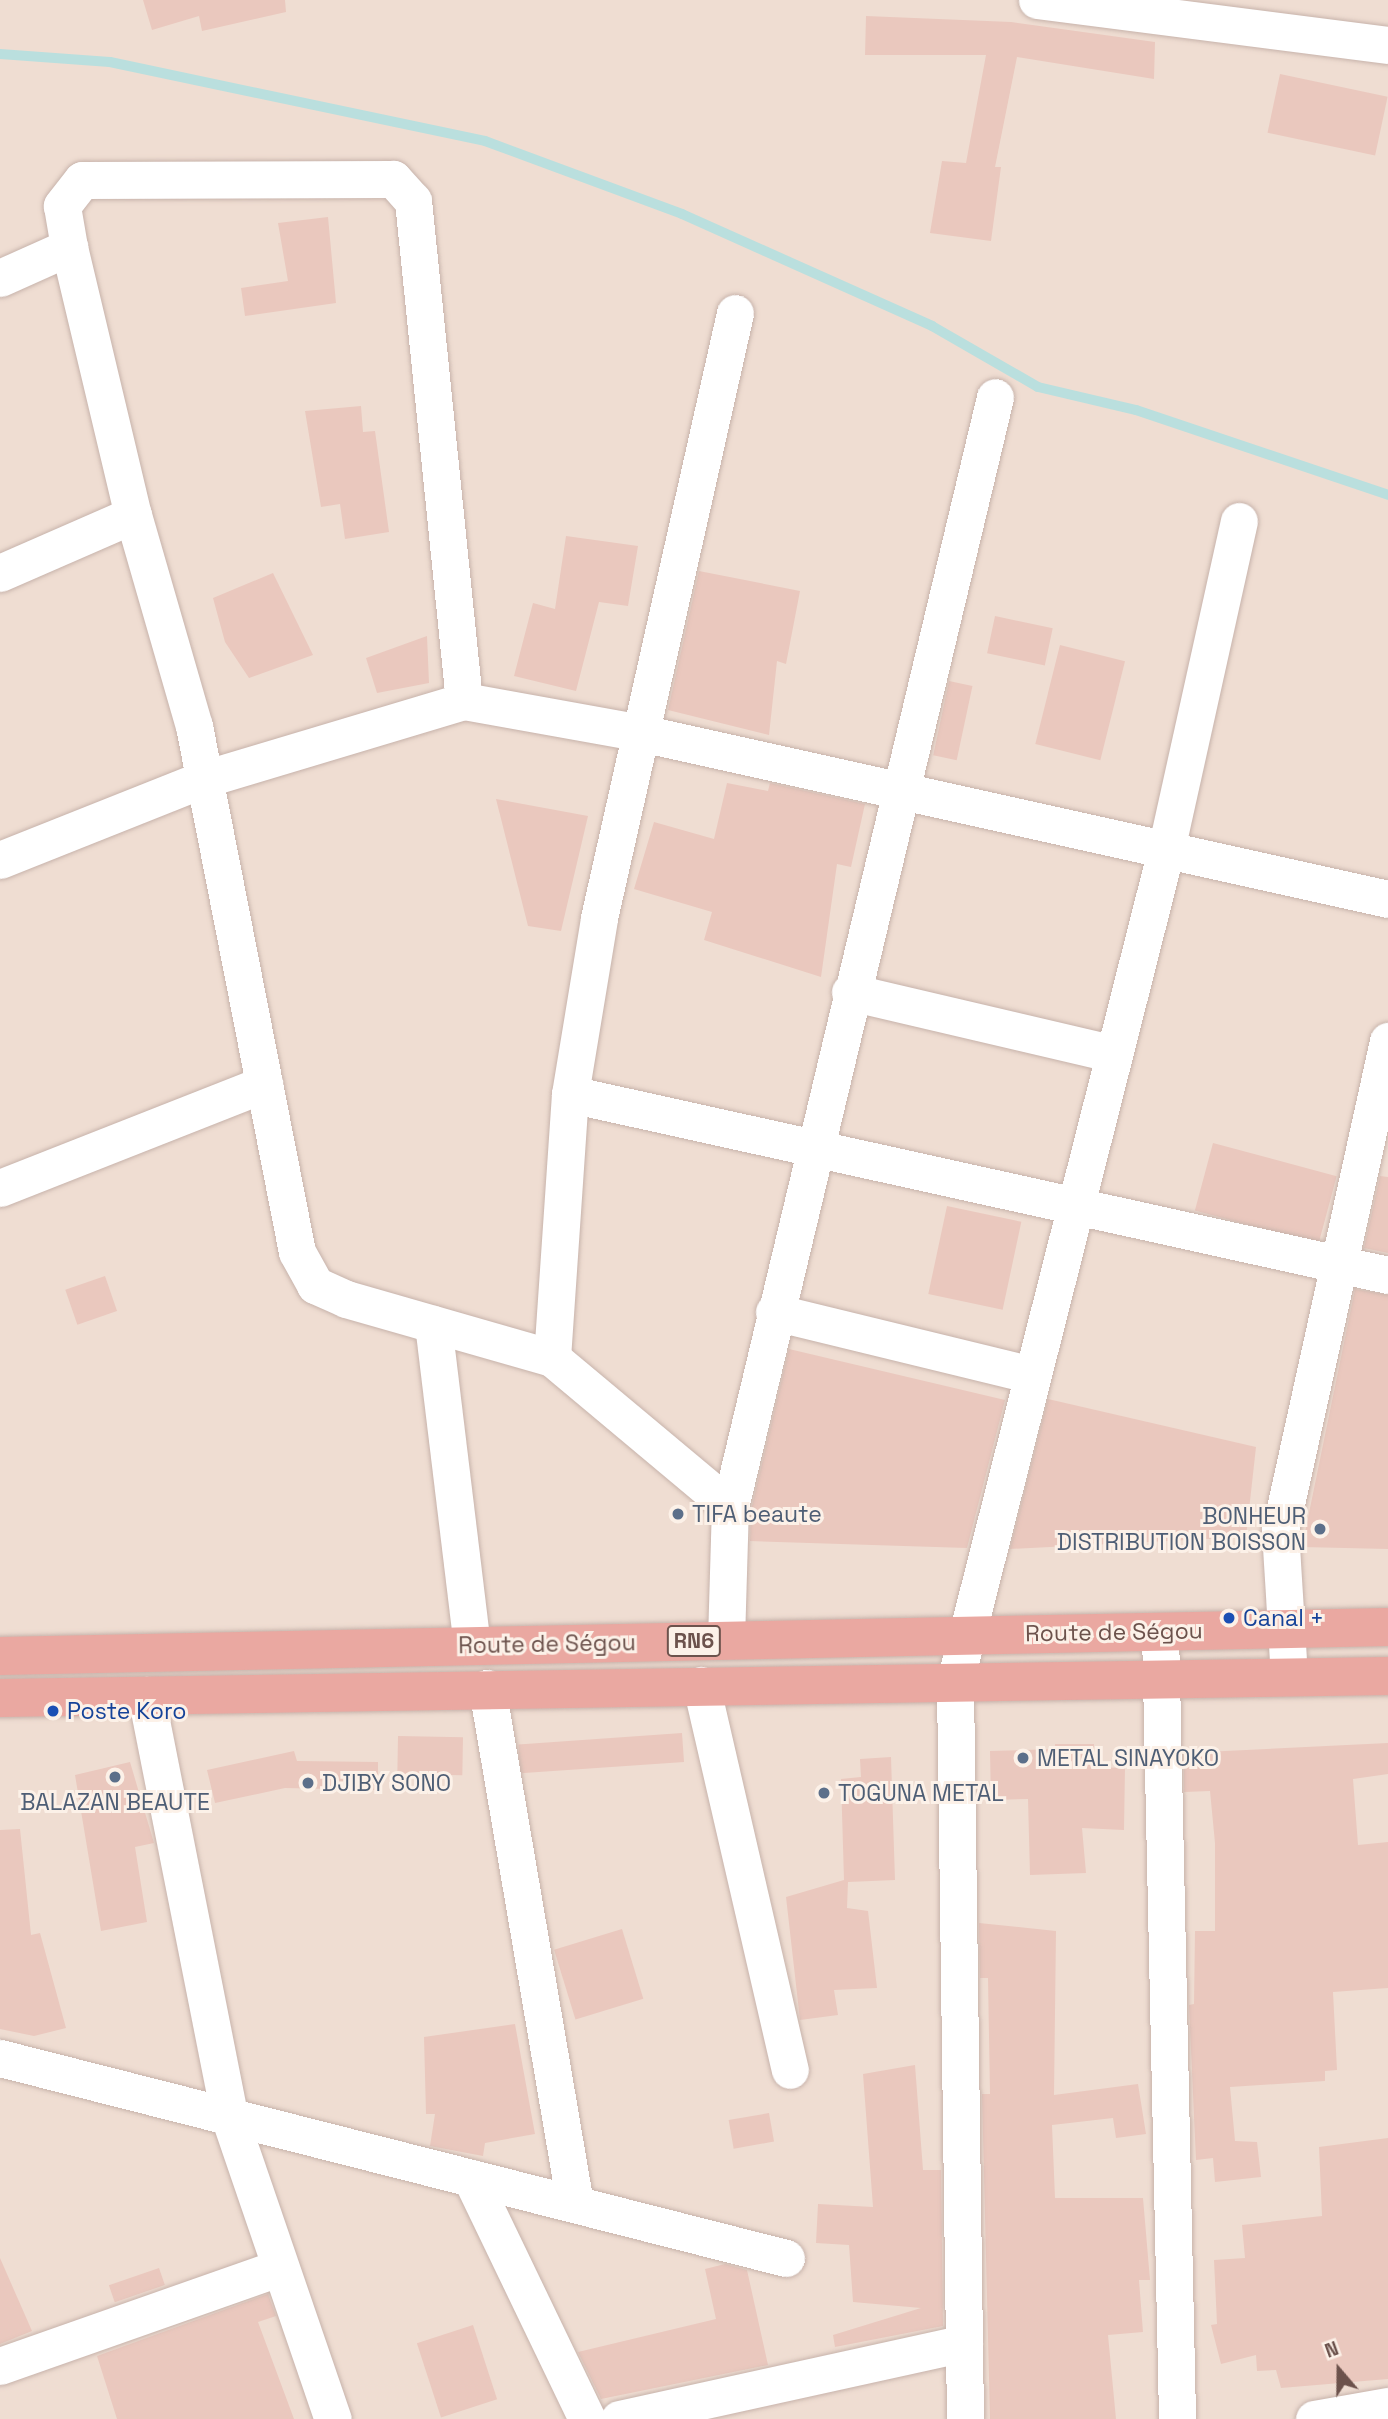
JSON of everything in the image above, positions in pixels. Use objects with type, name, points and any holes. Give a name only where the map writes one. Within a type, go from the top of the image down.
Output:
[{"type":"highway","name":"Route de Ségou","points":[[0,1656],[1160,1630],[1388,1628]]},
{"type":"highway","name":"Route de Ségou","points":[[0,1698],[487,1688],[1388,1676]]},
{"type":"street","points":[[1037,0],[1276,16],[1388,45]]},
{"type":"street","points":[[464,701],[413,201],[394,179],[82,180],[62,206],[69,247],[133,515],[204,779],[297,1252],[315,1285],[433,1324],[552,1358],[730,1507]]},
{"type":"street","points":[[0,278],[69,247]]},
{"type":"street","points":[[552,1358],[570,1094],[599,918],[735,313]]},
{"type":"street","points":[[726,1640],[730,1507],[812,1147],[995,397]]},
{"type":"street","points":[[0,573],[133,515]]},
{"type":"street","points":[[965,2419],[955,1682],[1166,850],[1239,521]]},
{"type":"street","points":[[0,860],[204,779],[464,701],[640,733],[1388,899]]},
{"type":"street","points":[[850,992],[1114,1054]]},
{"type":"street","points":[[1289,1677],[1280,1531],[1388,1041]]},
{"type":"street","points":[[0,1188],[264,1084]]},
{"type":"street","points":[[570,1094],[1388,1275]]},
{"type":"street","points":[[774,1312],[1032,1375]]},
{"type":"street","points":[[433,1324],[472,1645]]},
{"type":"street","points":[[1160,1630],[1177,2419]]},
{"type":"street","points":[[701,1685],[790,2070]]},
{"type":"street","points":[[487,1688],[575,2204]]},
{"type":"street","points":[[146,1695],[229,2116],[278,2268],[333,2419]]},
{"type":"street","points":[[0,2058],[786,2258]]},
{"type":"street","points":[[471,2178],[587,2419]]},
{"type":"street","points":[[0,2366],[278,2268]]},
{"type":"street","points":[[619,2419],[964,2343]]},
{"type":"street","points":[[1314,2419],[1388,2406]]},
{"type":"shaded area","points":[[0,0],[1388,0],[1388,2419],[0,2419]]},
{"type":"building","points":[[143,0],[285,0],[286,12],[202,31],[199,16],[152,30]]},
{"type":"building","points":[[866,16],[1011,22],[1155,42],[1154,79],[1017,57],[995,167],[1001,167],[991,241],[930,233],[942,161],[966,163],[986,55],[865,55]]},
{"type":"building","points":[[1280,74],[1388,97],[1375,156],[1268,133]]},
{"type":"building","points":[[328,217],[336,303],[245,316],[241,288],[288,281],[278,223]]},
{"type":"building","points":[[361,406],[363,432],[375,431],[389,532],[345,539],[340,504],[321,507],[305,411]]},
{"type":"building","points":[[566,536],[638,546],[628,606],[599,602],[576,691],[514,676],[533,603],[555,609]]},
{"type":"building","points":[[699,571],[800,591],[786,664],[777,661],[769,735],[668,710]]},
{"type":"building","points":[[273,573],[313,655],[249,678],[225,642],[213,598]]},
{"type":"building","points":[[995,616],[1053,628],[1045,665],[987,653]]},
{"type":"building","points":[[427,636],[429,683],[377,693],[366,658]]},
{"type":"building","points":[[1060,645],[1125,661],[1100,760],[1035,744]]},
{"type":"building","points":[[949,681],[972,686],[957,760],[933,755]]},
{"type":"building","points":[[727,783],[768,791],[770,783],[865,804],[851,867],[837,864],[821,977],[704,940],[712,912],[634,889],[654,822],[714,839]]},
{"type":"building","points":[[496,799],[588,816],[561,931],[528,926]]},
{"type":"building","points":[[1213,1143],[1337,1176],[1319,1244],[1195,1211]]},
{"type":"building","points":[[1380,1176],[1388,1177],[1388,1253],[1364,1248]]},
{"type":"building","points":[[947,1206],[1021,1222],[1003,1310],[928,1294]]},
{"type":"building","points":[[105,1276],[117,1311],[77,1325],[65,1290]]},
{"type":"building","points":[[1355,1289],[1388,1295],[1388,1549],[1302,1547]]},
{"type":"building","points":[[789,1349],[1005,1400],[967,1548],[750,1541],[751,1510]]},
{"type":"building","points":[[1048,1399],[1256,1447],[1246,1537],[1010,1549]]},
{"type":"building","points":[[682,1733],[684,1762],[520,1773],[518,1744]]},
{"type":"building","points":[[398,1736],[463,1737],[462,1775],[397,1774]]},
{"type":"building","points":[[1388,1743],[1388,1774],[1353,1779],[1358,1845],[1388,1842],[1388,1988],[1333,1992],[1337,2070],[1325,2071],[1325,2081],[1230,2087],[1235,2141],[1257,2142],[1261,2177],[1215,2182],[1213,2158],[1196,2160],[1189,2005],[1194,2004],[1195,1931],[1215,1931],[1215,1843],[1210,1791],[1184,1792],[1184,1753]]},
{"type":"building","points":[[1055,1744],[1094,1744],[1093,1767],[1125,1768],[1124,1830],[1082,1828],[1086,1873],[1030,1875],[1028,1799],[991,1800],[990,1751],[1055,1749]]},
{"type":"building","points":[[294,1751],[297,1761],[378,1762],[378,1790],[285,1788],[215,1803],[207,1770]]},
{"type":"building","points":[[891,1757],[895,1880],[848,1882],[847,1908],[868,1911],[877,1988],[834,1990],[838,2015],[800,2020],[786,1897],[844,1880],[841,1779],[861,1777],[860,1759]]},
{"type":"building","points":[[130,1762],[154,1843],[135,1847],[147,1922],[101,1931],[75,1775]]},
{"type":"building","points":[[20,1829],[31,1935],[40,1933],[66,2028],[34,2036],[0,2029],[0,1830]]},
{"type":"building","points":[[979,1923],[1056,1931],[1054,2095],[1138,2084],[1146,2134],[1116,2138],[1113,2118],[1052,2125],[1055,2198],[1143,2198],[1150,2280],[1139,2280],[1143,2332],[1108,2335],[1116,2419],[990,2419],[982,2094],[990,2094],[988,1978],[980,1978]]},
{"type":"building","points":[[622,1929],[643,1999],[575,2020],[554,1950]]},
{"type":"building","points":[[515,2024],[535,2134],[485,2143],[483,2156],[430,2146],[435,2114],[426,2114],[424,2037]]},
{"type":"building","points":[[915,2065],[923,2170],[941,2170],[943,2326],[835,2347],[833,2335],[921,2308],[853,2302],[849,2245],[816,2243],[818,2204],[873,2207],[863,2074]]},
{"type":"building","points":[[769,2113],[774,2142],[734,2149],[729,2120]]},
{"type":"building","points":[[1388,2138],[1388,2379],[1281,2388],[1276,2370],[1257,2371],[1256,2355],[1221,2364],[1211,2325],[1217,2324],[1214,2260],[1245,2258],[1242,2225],[1322,2216],[1319,2147]]},
{"type":"building","points":[[0,2258],[32,2331],[0,2344]]},
{"type":"building","points":[[725,2264],[747,2270],[768,2365],[601,2399],[578,2352],[716,2319],[705,2269]]},
{"type":"building","points":[[159,2268],[165,2285],[115,2302],[109,2285]]},
{"type":"building","points":[[268,2294],[276,2316],[258,2322],[294,2419],[117,2419],[97,2356]]},
{"type":"building","points":[[473,2325],[497,2399],[441,2417],[417,2343]]},
{"type":"waterway","points":[[0,54],[110,62],[485,141],[682,214],[932,326],[1038,387],[1136,410],[1388,495]]},
{"type":"place","name":"TIFA beaute","points":[[678,1514]]},
{"type":"place","name":"BONHEUR DISTRIBUTION BOISSON","points":[[1320,1529]]},
{"type":"place","name":"Canal +","points":[[1229,1618]]},
{"type":"place","name":"Poste Koro","points":[[53,1711]]},
{"type":"place","name":"METAL SINAYOKO","points":[[1023,1758]]},
{"type":"place","name":"BALAZAN BEAUTE","points":[[115,1777]]},
{"type":"place","name":"DJIBY SONO","points":[[308,1783]]},
{"type":"place","name":"TOGUNA METAL","points":[[824,1793]]}]
